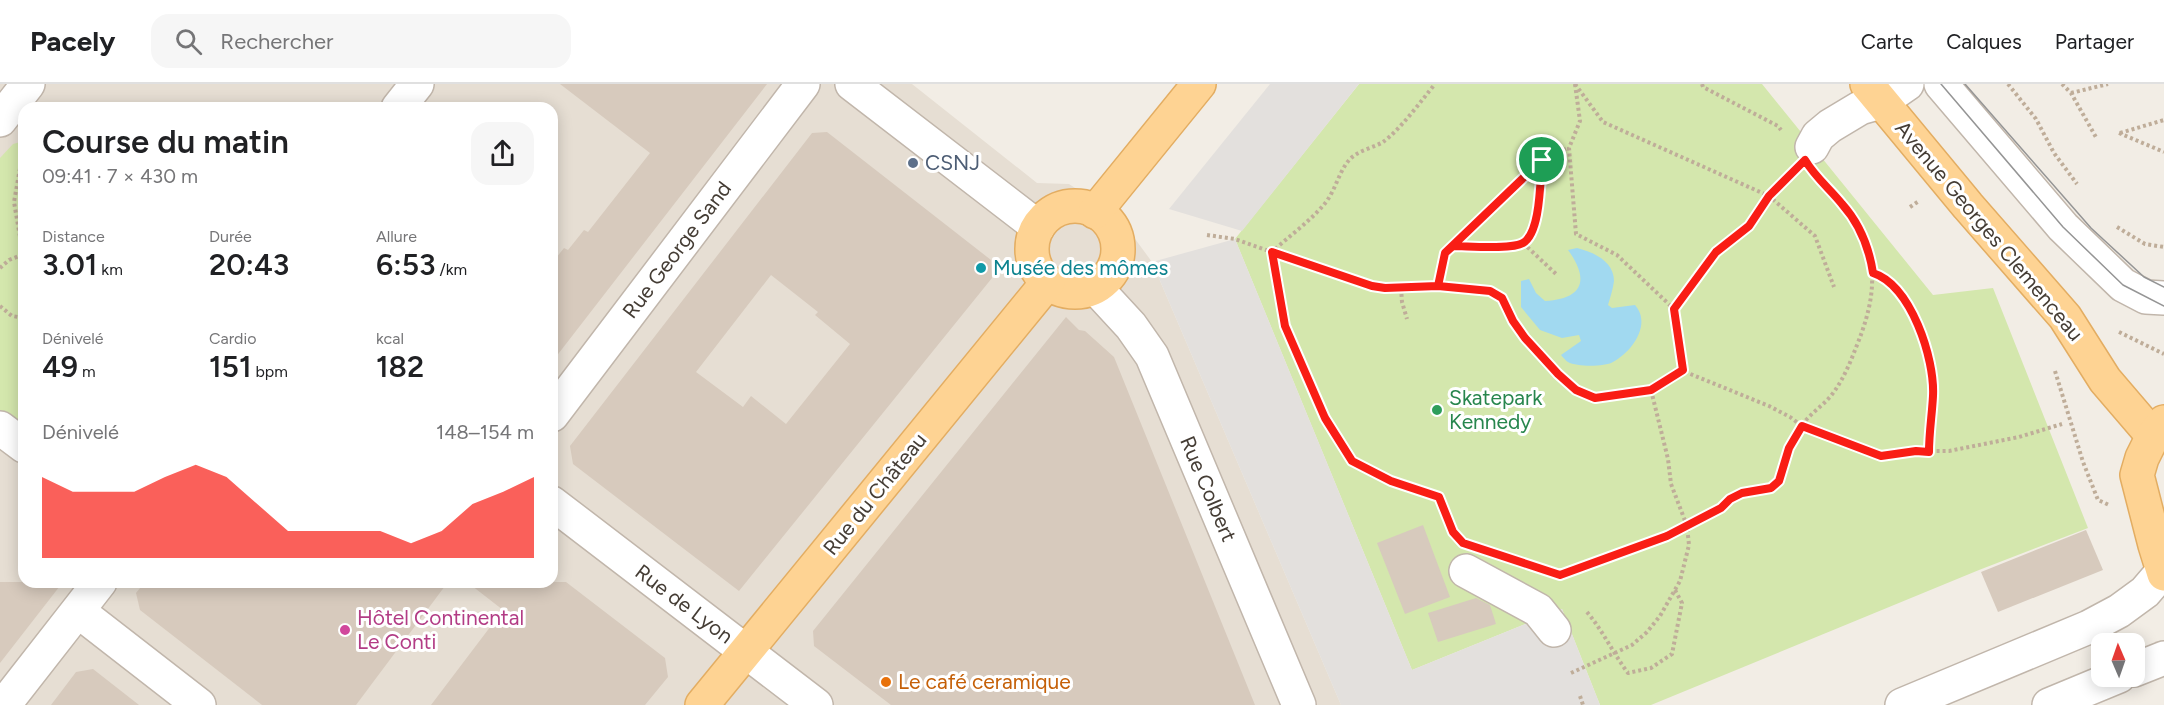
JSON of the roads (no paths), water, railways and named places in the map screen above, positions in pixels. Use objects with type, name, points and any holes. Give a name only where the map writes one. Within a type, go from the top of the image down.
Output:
[{"type":"main road","points":[[1095,212],[1200,84]]},
{"type":"main road","name":"Avenue Georges Clemenceau","points":[[1885,90],[1968,206],[2065,317],[2105,380],[2158,429]]},
{"type":"main road","points":[[1078,207],[1095,212],[1111,226],[1117,246],[1117,258],[1113,270],[1095,288],[1083,292],[1058,289],[1039,273],[1034,261],[1032,248],[1038,227],[1049,215],[1060,210],[1078,207]]},
{"type":"main road","name":"Rue du Château","points":[[702,705],[1048,282]]},
{"type":"main road","points":[[2158,429],[2142,458],[2137,475],[2163,572]]},
{"type":"street","points":[[403,102],[417,84]]},
{"type":"street","name":"Rue George Sand","points":[[558,407],[803,84]]},
{"type":"street","points":[[852,84],[1038,227]]},
{"type":"street","points":[[1941,84],[2063,227],[2123,285],[2146,297],[2164,298]]},
{"type":"street","points":[[1965,84],[2091,228],[2144,277],[2164,289]]},
{"type":"street","points":[[1808,154],[1818,135],[1885,90]]},
{"type":"street","points":[[0,120],[24,92]]},
{"type":"street","name":"Rue Colbert","points":[[1095,288],[1131,326],[1152,356],[1299,705]]},
{"type":"street","points":[[0,428],[18,442]]},
{"type":"street","name":"Rue de Lyon","points":[[558,508],[816,705]]},
{"type":"street","points":[[1464,557],[1538,610],[1554,630]]},
{"type":"street","points":[[1902,705],[2089,627],[2119,611],[2145,592],[2163,572]]},
{"type":"street","points":[[4,705],[95,588]]},
{"type":"street","points":[[78,611],[199,705]]},
{"type":"street","points":[[2145,666],[2164,658]]},
{"type":"street","points":[[2049,705],[2092,687]]},
{"type":"water","points":[[1577,248],[1601,258],[1610,268],[1614,281],[1608,305],[1612,308],[1635,305],[1640,312],[1641,329],[1638,337],[1627,352],[1609,364],[1584,366],[1568,362],[1561,355],[1581,341],[1579,335],[1562,338],[1540,330],[1521,307],[1521,281],[1529,279],[1536,293],[1545,301],[1568,296],[1575,292],[1579,286],[1579,270],[1568,250]]},
{"type":"tram line","points":[[1941,84],[2063,227],[2123,285],[2164,306]]},
{"type":"tram line","points":[[1965,84],[2091,228],[2144,277],[2164,287]]},
{"type":"place","name":"CSNJ","points":[[913,163]]},
{"type":"place","name":"Musée des mômes","points":[[981,268]]},
{"type":"place","name":"Skatepark Kennedy","points":[[1437,410]]},
{"type":"place","name":"Hôtel Continental Le Conti","points":[[345,630]]},
{"type":"place","name":"Le café ceramique","points":[[886,682]]}]
